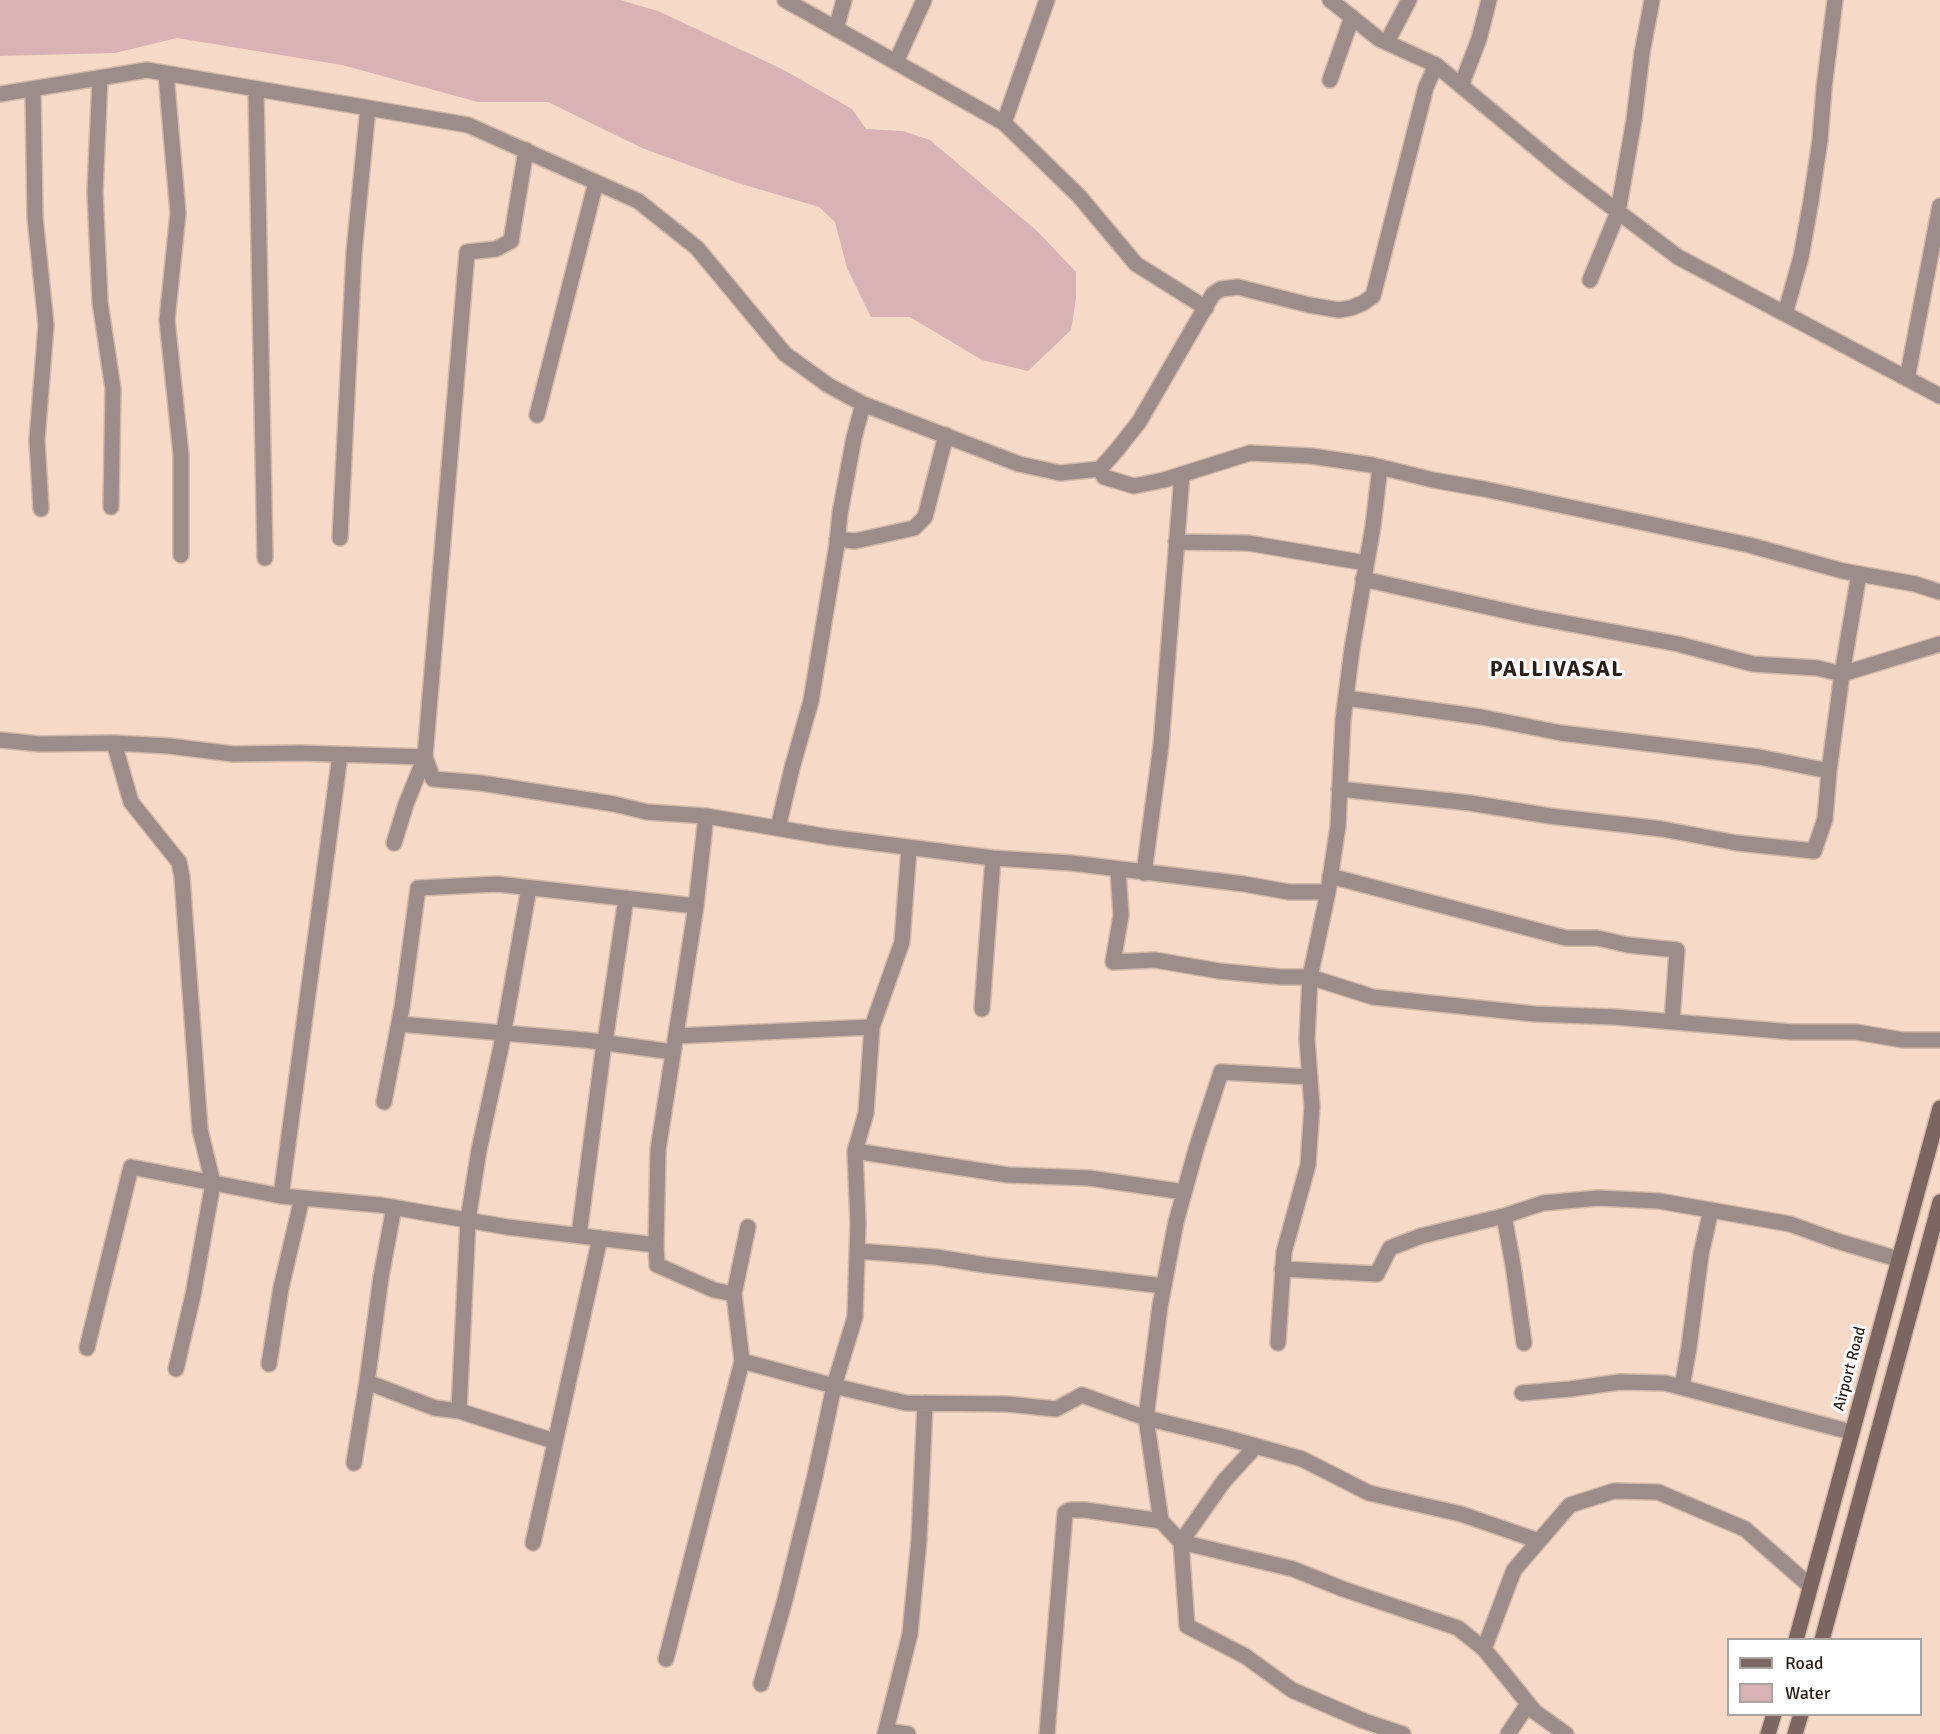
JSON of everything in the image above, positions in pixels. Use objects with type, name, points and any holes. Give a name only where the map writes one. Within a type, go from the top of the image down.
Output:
[{"type":"main road","name":"Airport Road","points":[[1797,1638],[1940,1108]]},
{"type":"main road","points":[[1823,1638],[1940,1203]]},
{"type":"main road","points":[[1768,1734],[1773,1716]]},
{"type":"main road","points":[[1795,1734],[1800,1716]]},
{"type":"street","points":[[785,0],[1004,123],[1079,196],[1136,264],[1206,308]]},
{"type":"street","points":[[836,28],[844,0]]},
{"type":"street","points":[[896,62],[924,0]]},
{"type":"street","points":[[1004,123],[1047,0]]},
{"type":"street","points":[[1330,0],[1380,39],[1436,65],[1564,171],[1678,257],[1940,396]]},
{"type":"street","points":[[1387,42],[1409,0]]},
{"type":"street","points":[[1461,86],[1479,39],[1489,0]]},
{"type":"street","points":[[1590,280],[1618,212],[1652,0]]},
{"type":"street","points":[[1785,314],[1801,257],[1811,201],[1835,0]]},
{"type":"street","points":[[1329,80],[1352,17]]},
{"type":"street","points":[[0,94],[147,70],[468,124],[638,201],[697,248],[785,354],[828,385],[863,404],[1019,464],[1060,473],[1100,469],[1139,422],[1214,294],[1221,289],[1238,287],[1339,310],[1363,303],[1372,296],[1426,87],[1436,65]]},
{"type":"street","points":[[166,74],[178,213],[167,320],[181,456],[181,555]]},
{"type":"street","points":[[100,78],[95,192],[100,302],[113,389],[111,507]]},
{"type":"street","points":[[33,89],[36,217],[46,325],[37,440],[41,510]]},
{"type":"street","points":[[256,89],[265,558]]},
{"type":"street","points":[[340,538],[354,253],[368,108]]},
{"type":"street","points":[[394,843],[406,804],[425,758],[466,252],[496,249],[511,241],[526,150]]},
{"type":"street","points":[[537,415],[596,182]]},
{"type":"street","points":[[1907,380],[1940,206]]},
{"type":"street","points":[[778,828],[811,701],[840,513],[863,404]]},
{"type":"street","points":[[837,539],[855,541],[871,539],[915,528],[925,517],[946,435]]},
{"type":"street","points":[[1100,469],[1104,477],[1134,486],[1250,453],[1311,456],[1380,467],[1749,545],[1843,572],[1915,584],[1940,592]]},
{"type":"street","points":[[1278,1343],[1284,1252],[1308,1165],[1312,1107],[1307,1039],[1310,977],[1328,892],[1338,826],[1343,720],[1380,467]]},
{"type":"street","points":[[1144,873],[1161,745],[1182,474]]},
{"type":"street","points":[[1176,542],[1248,543],[1366,563]]},
{"type":"street","points":[[1340,789],[1470,803],[1550,816],[1662,829],[1737,843],[1814,851],[1825,819],[1842,674],[1859,574]]},
{"type":"street","points":[[1363,579],[1533,617],[1678,644],[1753,664],[1817,668],[1842,674],[1940,644]]},
{"type":"street","points":[[1346,698],[1480,717],[1561,734],[1759,757],[1829,771]]},
{"type":"street","points":[[0,740],[40,744],[114,743],[233,754],[425,758]]},
{"type":"street","points":[[114,743],[130,802],[179,862],[182,877],[200,1130],[213,1183],[193,1295],[176,1370]]},
{"type":"street","points":[[281,1196],[340,755]]},
{"type":"street","points":[[425,758],[434,779],[481,783],[614,804],[647,812],[706,816],[909,848],[993,858],[1071,863],[1244,884],[1289,892],[1328,892]]},
{"type":"street","points":[[706,816],[696,906],[658,1150],[657,1265],[714,1290],[734,1294]]},
{"type":"street","points":[[761,1684],[785,1600],[834,1386],[855,1317],[858,1223],[855,1151],[866,1113],[872,1027],[902,942],[909,848]]},
{"type":"street","points":[[982,1009],[993,858]]},
{"type":"street","points":[[1118,870],[1121,915],[1113,962],[1155,960],[1220,971],[1281,977],[1310,977],[1372,997],[1535,1014],[1792,1032],[1856,1032],[1903,1040],[1940,1040]]},
{"type":"street","points":[[1330,876],[1566,938],[1597,938],[1628,945],[1677,950],[1672,1022]]},
{"type":"street","points":[[384,1102],[399,1023],[418,888],[496,884],[696,906]]},
{"type":"street","points":[[459,1411],[468,1220],[479,1150],[503,1034],[529,888]]},
{"type":"street","points":[[579,1236],[604,1042],[626,898]]},
{"type":"street","points":[[399,1023],[604,1042],[673,1052]]},
{"type":"street","points":[[676,1036],[872,1027]]},
{"type":"street","points":[[1310,1077],[1221,1072],[1176,1222],[1164,1286],[1146,1418],[1161,1521],[1181,1542],[1293,1569],[1343,1589],[1458,1628],[1484,1649],[1535,1712],[1566,1734]]},
{"type":"street","points":[[855,1151],[1008,1175],[1089,1178],[1184,1192]]},
{"type":"street","points":[[87,1348],[131,1167],[281,1196],[394,1207],[468,1220],[656,1245]]},
{"type":"street","points":[[269,1364],[281,1288],[302,1198]]},
{"type":"street","points":[[1282,1269],[1377,1274],[1390,1248],[1421,1236],[1504,1216],[1543,1203],[1599,1198],[1659,1201],[1790,1224],[1898,1259]]},
{"type":"street","points":[[354,1463],[381,1277],[394,1207]]},
{"type":"street","points":[[1682,1387],[1691,1337],[1701,1254],[1711,1210]]},
{"type":"street","points":[[1504,1216],[1514,1265],[1524,1343]]},
{"type":"street","points":[[666,1659],[742,1361],[734,1294],[748,1227]]},
{"type":"street","points":[[533,1543],[600,1238]]},
{"type":"street","points":[[857,1251],[936,1257],[1164,1286]]},
{"type":"street","points":[[742,1361],[834,1386],[925,1404],[1007,1404],[1056,1410],[1082,1395],[1146,1418],[1302,1459],[1369,1493],[1461,1514],[1539,1541]]},
{"type":"street","points":[[367,1382],[435,1408],[459,1411],[554,1441]]},
{"type":"street","points":[[1522,1393],[1620,1382],[1665,1383],[1851,1432]]},
{"type":"street","points":[[908,1734],[885,1732],[910,1634],[920,1540],[925,1404]]},
{"type":"street","points":[[1256,1446],[1224,1481],[1181,1542],[1187,1626],[1245,1656],[1292,1690],[1364,1721],[1403,1734]]},
{"type":"street","points":[[1484,1649],[1514,1570],[1570,1505],[1614,1491],[1658,1492],[1745,1529],[1810,1586]]},
{"type":"street","points":[[1047,1734],[1065,1513],[1070,1510],[1085,1510],[1161,1521]]},
{"type":"street","points":[[1508,1734],[1528,1704]]},
{"type":"water","points":[[0,0],[620,0],[658,11],[782,69],[852,109],[866,129],[903,131],[930,140],[1037,231],[1076,272],[1076,298],[1071,330],[1028,371],[982,360],[910,317],[871,317],[847,268],[835,222],[819,207],[735,182],[642,148],[548,102],[478,102],[342,65],[177,38],[115,53],[0,56]]},
{"type":"district","name":"PALLIVASAL","points":[[1557,670]]}]
